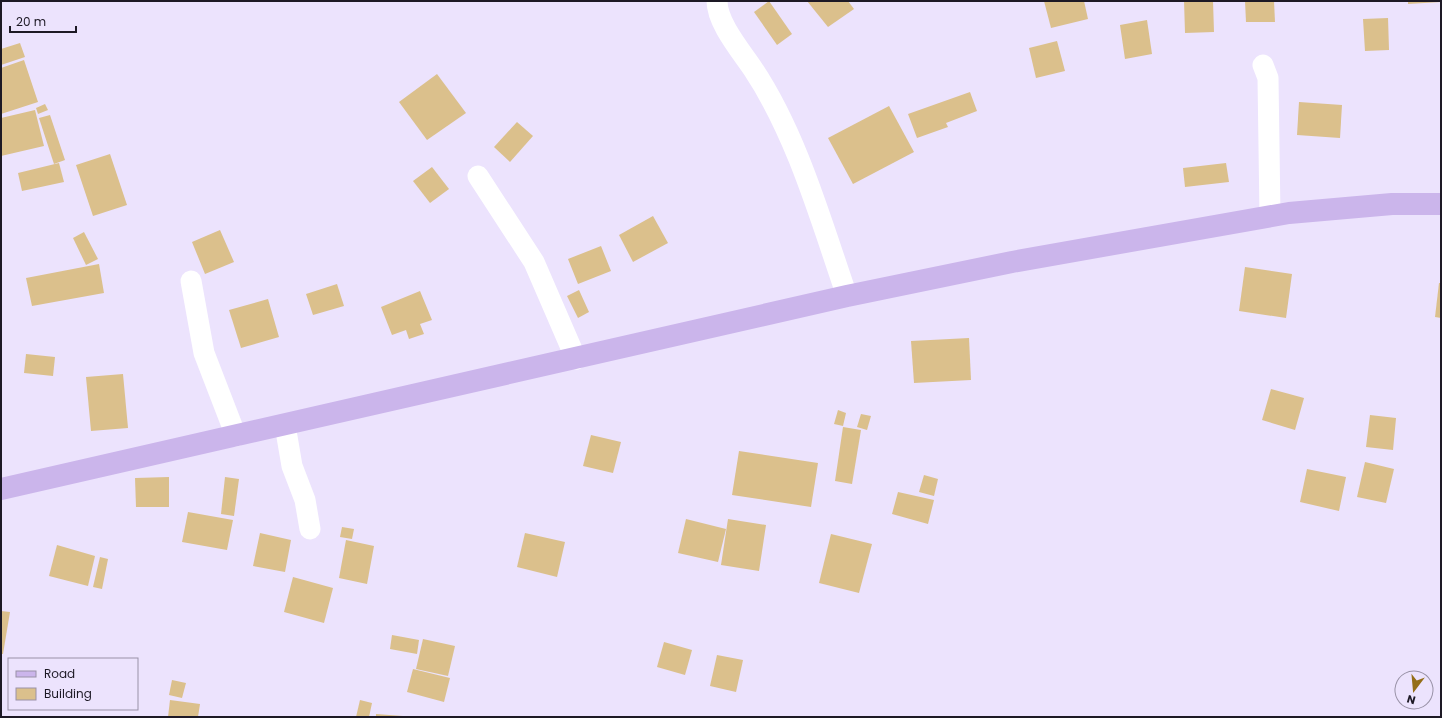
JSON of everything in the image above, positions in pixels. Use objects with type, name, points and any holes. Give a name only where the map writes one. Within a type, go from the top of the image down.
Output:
[{"type":"main road","points":[[1,489],[847,296],[1012,262],[1270,216],[1392,204],[1441,204]]},
{"type":"street","points":[[717,1],[717,11],[736,44],[768,91],[782,122],[812,194],[847,296]]},
{"type":"street","points":[[1263,65],[1268,78],[1270,216]]},
{"type":"street","points":[[478,176],[534,262],[576,358]]},
{"type":"street","points":[[191,281],[204,353],[236,436]]},
{"type":"street","points":[[285,425],[292,466],[305,500],[310,529]]},
{"type":"building","points":[[769,1],[792,34],[777,45],[754,12]]},
{"type":"building","points":[[807,1],[848,1],[854,9],[828,27]]},
{"type":"building","points":[[1044,1],[1084,1],[1088,19],[1051,28]]},
{"type":"building","points":[[1184,1],[1213,1],[1214,32],[1185,33]]},
{"type":"building","points":[[1245,1],[1274,1],[1275,22],[1246,22]]},
{"type":"building","points":[[1408,1],[1441,1],[1441,2],[1408,4]]},
{"type":"building","points":[[1388,18],[1389,50],[1365,51],[1363,19]]},
{"type":"building","points":[[1147,20],[1152,54],[1125,59],[1120,25]]},
{"type":"building","points":[[1057,41],[1065,71],[1036,78],[1029,48]]},
{"type":"building","points":[[20,43],[25,57],[1,65],[1,49]]},
{"type":"building","points":[[24,60],[38,102],[1,114],[1,68]]},
{"type":"building","points":[[437,74],[466,113],[427,140],[399,102]]},
{"type":"building","points":[[970,92],[977,111],[946,123],[948,127],[917,138],[908,114]]},
{"type":"building","points":[[1299,102],[1342,105],[1340,138],[1297,135]]},
{"type":"building","points":[[45,104],[48,110],[38,114],[36,108]]},
{"type":"building","points":[[889,106],[914,152],[853,184],[828,138]]},
{"type":"building","points":[[35,110],[44,146],[1,156],[1,118]]},
{"type":"building","points":[[50,115],[65,160],[54,164],[39,118]]},
{"type":"building","points":[[517,122],[533,136],[510,162],[494,147]]},
{"type":"building","points":[[110,154],[127,205],[93,216],[76,165]]},
{"type":"building","points":[[59,163],[64,182],[22,191],[18,173]]},
{"type":"building","points":[[1226,163],[1229,182],[1185,187],[1183,168]]},
{"type":"building","points":[[432,167],[449,189],[430,203],[413,181]]},
{"type":"building","points":[[653,216],[668,243],[633,262],[619,235]]},
{"type":"building","points":[[220,230],[234,262],[205,274],[192,242]]},
{"type":"building","points":[[84,232],[98,259],[86,265],[73,238]]},
{"type":"building","points":[[601,246],[611,271],[578,284],[568,259]]},
{"type":"building","points":[[99,264],[104,293],[32,306],[26,278]]},
{"type":"building","points":[[1245,267],[1292,274],[1286,318],[1239,311]]},
{"type":"building","points":[[1439,283],[1441,283],[1441,318],[1435,317]]},
{"type":"building","points":[[337,284],[344,306],[313,315],[306,294]]},
{"type":"building","points":[[579,290],[589,312],[578,318],[567,296]]},
{"type":"building","points":[[420,291],[432,320],[420,324],[424,334],[409,339],[406,330],[392,335],[381,307]]},
{"type":"building","points":[[268,299],[279,337],[241,348],[229,310]]},
{"type":"building","points":[[969,338],[971,380],[914,383],[911,341]]},
{"type":"building","points":[[26,354],[55,357],[53,376],[24,373]]},
{"type":"building","points":[[123,374],[128,428],[91,431],[86,377]]},
{"type":"building","points":[[1271,389],[1304,398],[1295,430],[1262,420]]},
{"type":"building","points":[[838,410],[846,413],[843,426],[834,424]]},
{"type":"building","points":[[861,414],[871,416],[867,430],[857,427]]},
{"type":"building","points":[[1370,415],[1396,418],[1393,450],[1366,447]]},
{"type":"building","points":[[843,427],[861,430],[852,484],[835,481]]},
{"type":"building","points":[[591,435],[621,442],[613,473],[583,466]]},
{"type":"building","points":[[739,451],[818,463],[811,507],[732,495]]},
{"type":"building","points":[[1365,462],[1394,469],[1386,503],[1357,497]]},
{"type":"building","points":[[1307,469],[1346,477],[1339,511],[1300,502]]},
{"type":"building","points":[[924,475],[938,479],[934,496],[919,492]]},
{"type":"building","points":[[169,477],[169,507],[136,507],[135,478]]},
{"type":"building","points":[[225,477],[239,479],[234,516],[221,514]]},
{"type":"building","points":[[898,492],[934,500],[928,524],[892,514]]},
{"type":"building","points":[[188,512],[233,520],[227,550],[182,542]]},
{"type":"building","points":[[686,519],[726,529],[718,562],[678,553]]},
{"type":"building","points":[[728,519],[766,525],[759,571],[721,565]]},
{"type":"building","points":[[342,527],[354,529],[352,539],[340,537]]},
{"type":"building","points":[[260,533],[291,540],[285,572],[253,566]]},
{"type":"building","points":[[525,533],[565,542],[557,577],[517,567]]},
{"type":"building","points":[[831,534],[872,544],[859,593],[819,583]]},
{"type":"building","points":[[346,540],[374,546],[367,584],[339,578]]},
{"type":"building","points":[[57,545],[95,556],[88,586],[49,576]]},
{"type":"building","points":[[100,557],[108,559],[102,589],[93,587]]},
{"type":"building","points":[[293,577],[333,588],[324,623],[284,612]]},
{"type":"building","points":[[1,611],[10,612],[3,654],[1,654]]},
{"type":"building","points":[[392,635],[419,640],[417,654],[390,649]]},
{"type":"building","points":[[423,639],[455,646],[448,676],[416,669]]},
{"type":"building","points":[[664,642],[692,650],[685,675],[657,667]]},
{"type":"building","points":[[717,655],[743,660],[736,692],[710,686]]},
{"type":"building","points":[[413,669],[450,678],[444,702],[407,692]]},
{"type":"building","points":[[172,680],[186,683],[182,698],[169,695]]},
{"type":"building","points":[[170,700],[200,704],[198,717],[168,717]]},
{"type":"building","points":[[360,700],[372,703],[369,717],[356,717]]},
{"type":"building","points":[[376,714],[403,716],[403,717],[376,717]]}]
